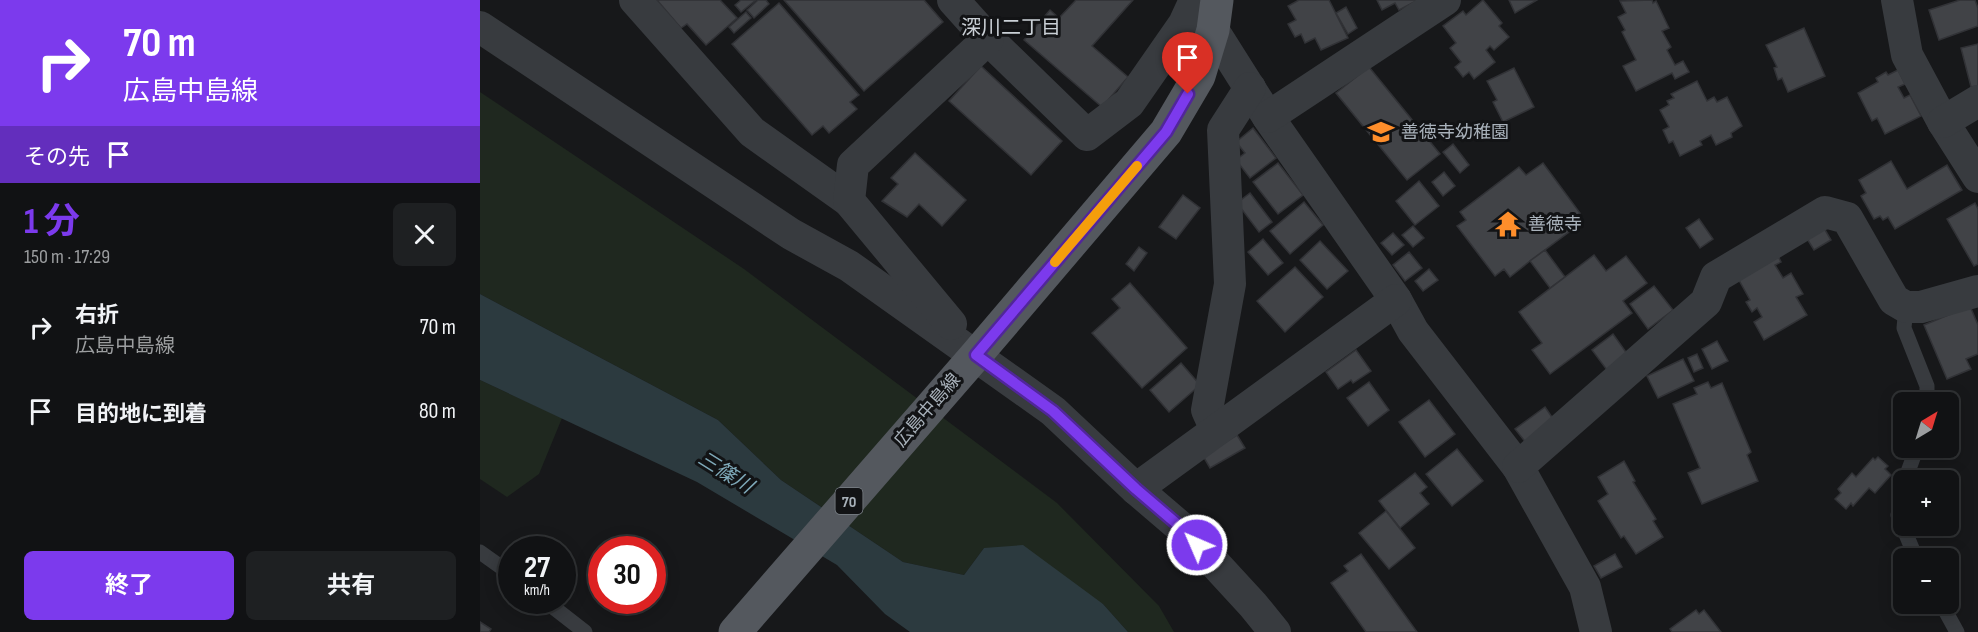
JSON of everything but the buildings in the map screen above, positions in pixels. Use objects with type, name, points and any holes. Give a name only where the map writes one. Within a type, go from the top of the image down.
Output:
[{"type":"main road","name":"広島中島線","points":[[735,632],[1166,132],[1199,76],[1215,15]]},
{"type":"street","points":[[635,0],[752,132],[849,201],[969,362]]},
{"type":"street","points":[[953,0],[988,39],[1087,135],[1129,103],[1184,24],[1195,0]]},
{"type":"street","points":[[1268,117],[1445,0]]},
{"type":"street","points":[[1897,0],[1907,56],[1943,122],[1978,177]]},
{"type":"street","points":[[1215,15],[1250,88],[1268,117],[1396,300],[1413,331],[1518,467],[1585,586],[1596,632]]},
{"type":"street","points":[[480,27],[791,234],[849,266],[969,362],[1053,411],[1136,489],[1184,530],[1275,632]]},
{"type":"street","points":[[849,201],[853,165],[988,39]]},
{"type":"street","points":[[1216,430],[1207,410],[1230,284],[1223,130],[1250,88]]},
{"type":"street","points":[[1943,122],[1978,101]]},
{"type":"street","points":[[1518,467],[1706,302],[1716,277],[1826,212],[1847,218],[1894,300],[1906,307],[1921,307],[1978,291]]},
{"type":"street","points":[[1136,489],[1396,300]]},
{"type":"lane","points":[[1906,307],[1904,328],[1927,386],[1927,392]]},
{"type":"lane","points":[[480,552],[498,565]]},
{"type":"lane","points":[[562,614],[585,632]]},
{"type":"lane","points":[[1947,614],[1957,632]]},
{"type":"shaded area","points":[[480,92],[744,269],[1057,503],[1159,606],[1174,632],[1128,632],[1103,604],[984,548],[964,575],[903,562],[781,480],[718,420],[480,294]]},
{"type":"shaded area","points":[[480,380],[562,418],[539,474],[507,497],[480,479]]},
{"type":"water","name":"三篠川","points":[[480,294],[718,420],[781,480],[903,562],[964,575],[984,548],[1023,545],[1103,604],[1128,632],[910,632],[885,614],[837,565],[697,482],[480,380]]},
{"type":"slow traffic","points":[[1055,262],[1137,166]]},
{"type":"place","name":"善徳寺幼稚園","points":[[1381,132]]},
{"type":"place","name":"善徳寺","points":[[1508,224]]},
{"type":"district","name":"深川二丁目","points":[[1011,27]]},
{"type":"route","points":[[1188,94],[1166,132],[976,355],[1053,411],[1136,489],[1184,530],[1197,545]]}]
